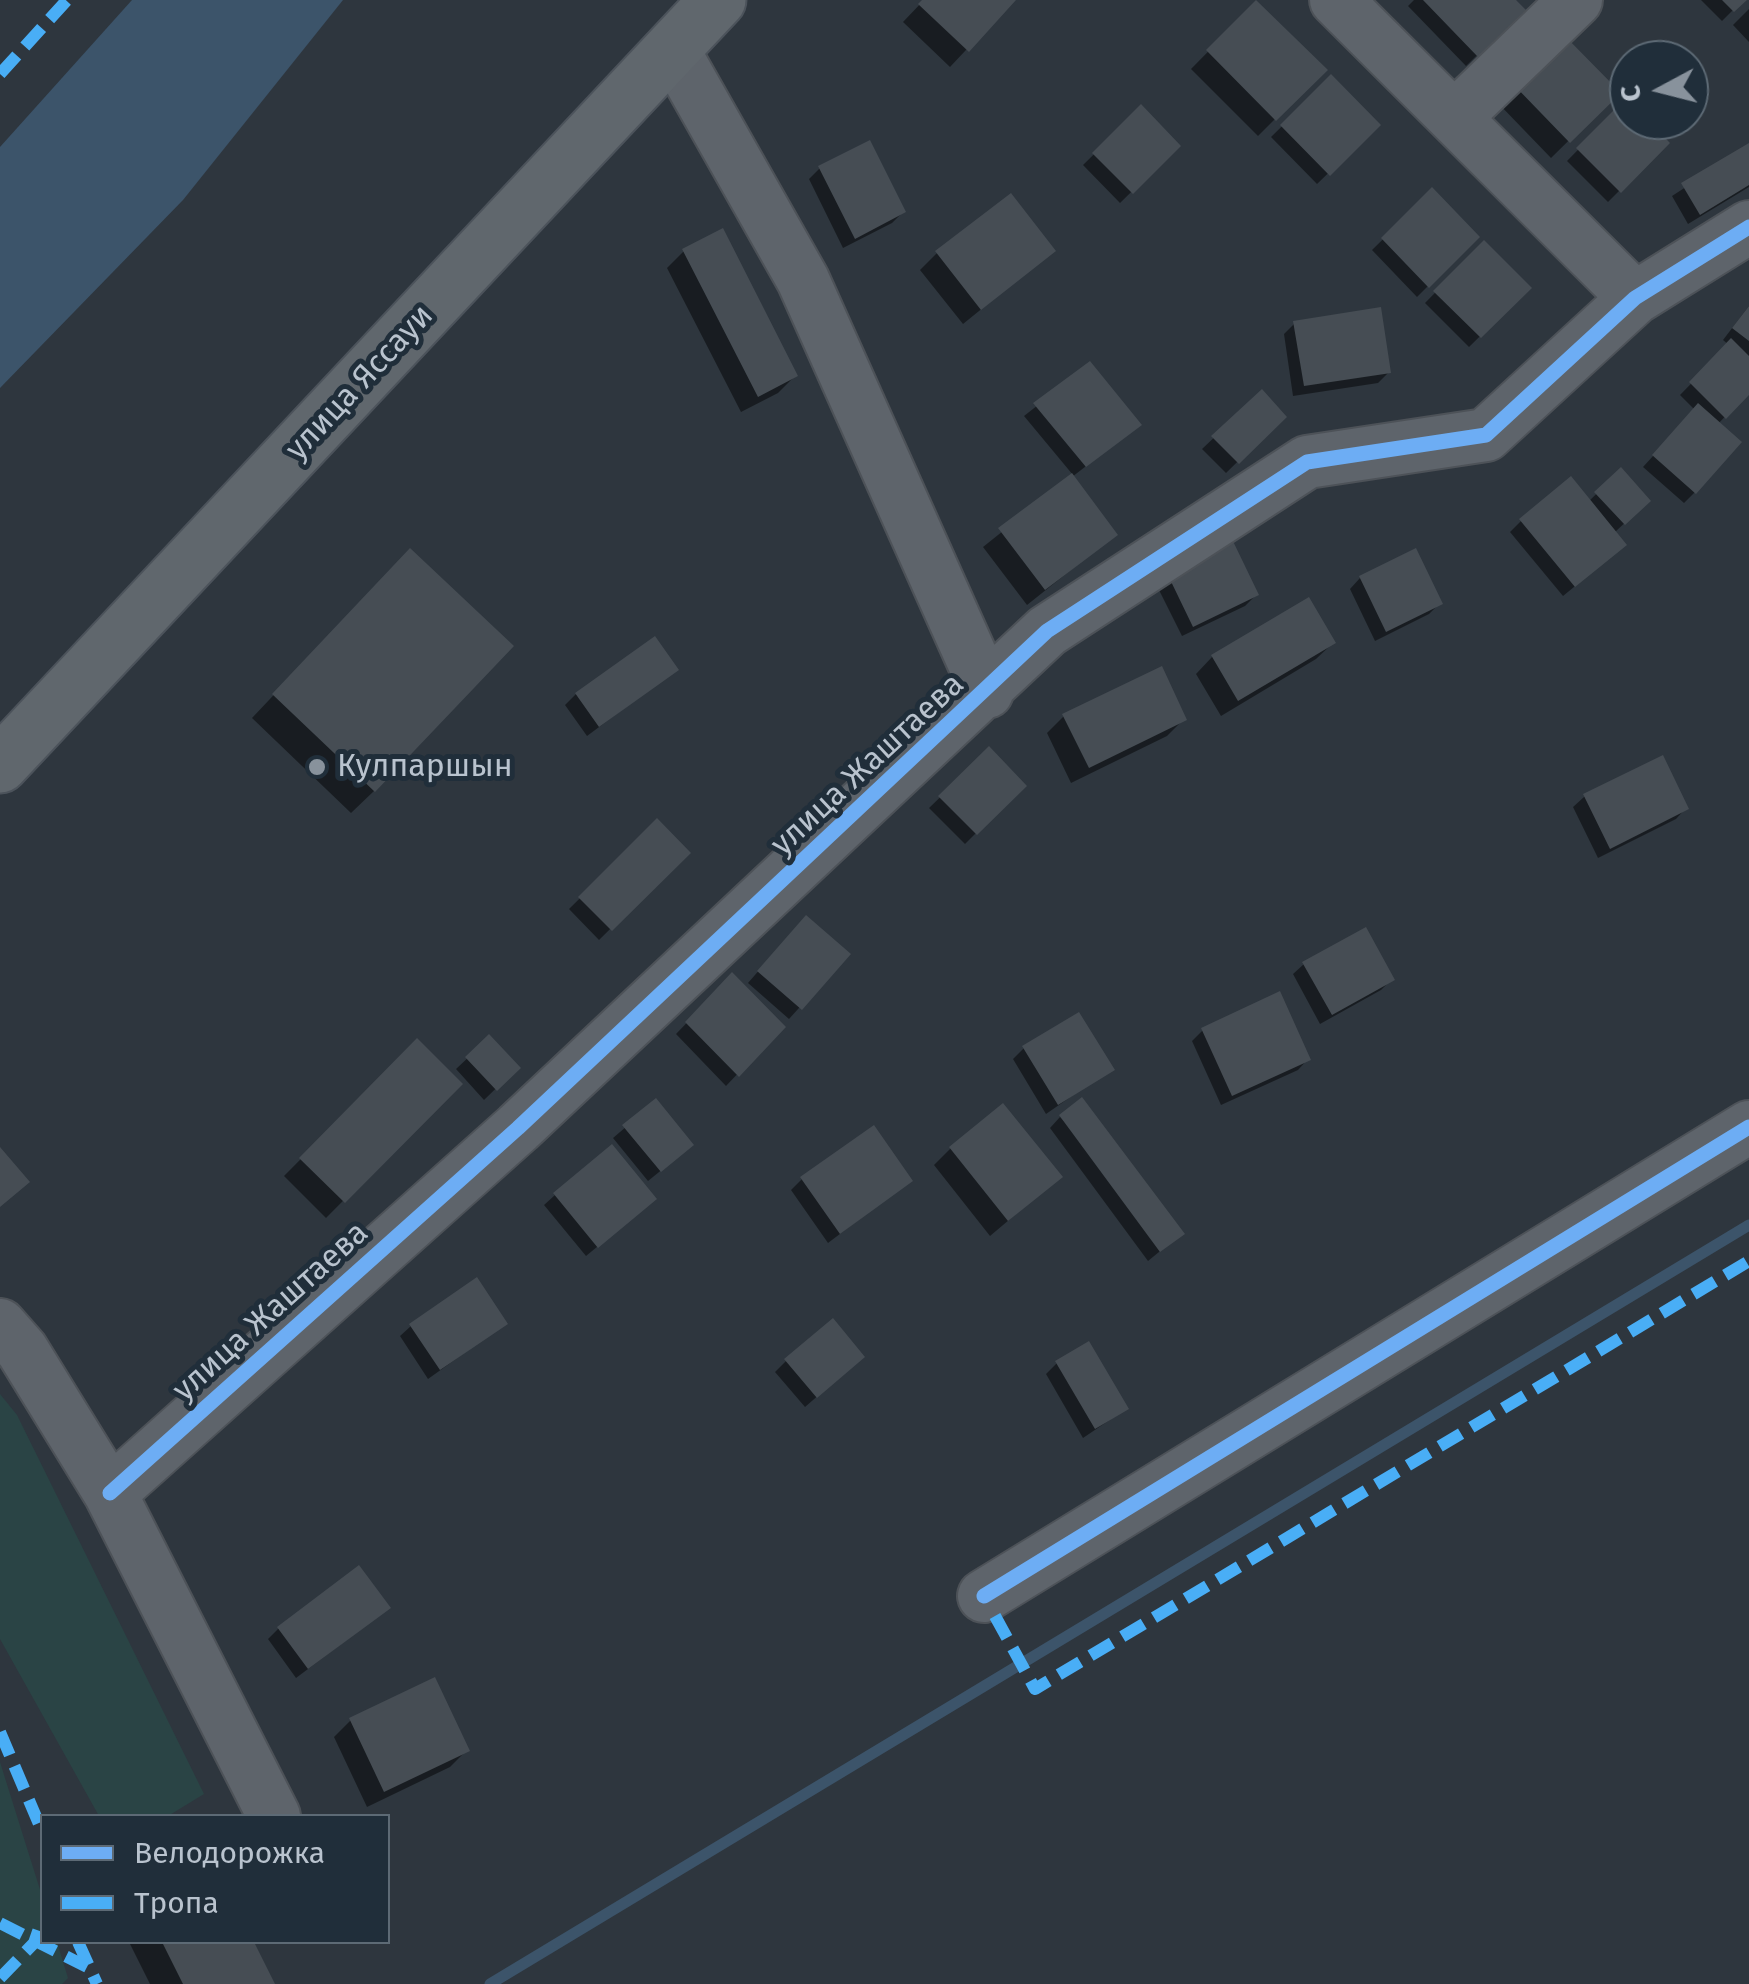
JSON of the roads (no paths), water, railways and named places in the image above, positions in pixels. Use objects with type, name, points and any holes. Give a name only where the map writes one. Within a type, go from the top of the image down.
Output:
[{"type":"main road","name":"улица Яссауи","points":[[0,765],[718,0]]},
{"type":"street","points":[[1336,0],[1635,298]]},
{"type":"street","points":[[1454,117],[1576,0]]},
{"type":"street","points":[[673,50],[803,280],[987,692]]},
{"type":"street","name":"улица Жаштаева","points":[[110,1492],[518,1128],[987,692],[1047,631],[1307,462],[1486,435],[1635,298],[1749,227]]},
{"type":"street","points":[[984,1596],[1749,1126]]},
{"type":"street","points":[[0,1325],[22,1350],[110,1492],[273,1814]]},
{"type":"water","points":[[132,0],[343,0],[183,200],[0,388],[0,147]]},
{"type":"waterway","points":[[490,1984],[1749,1225]]},
{"type":"place","name":"Кулпаршын","points":[[317,767]]}]
